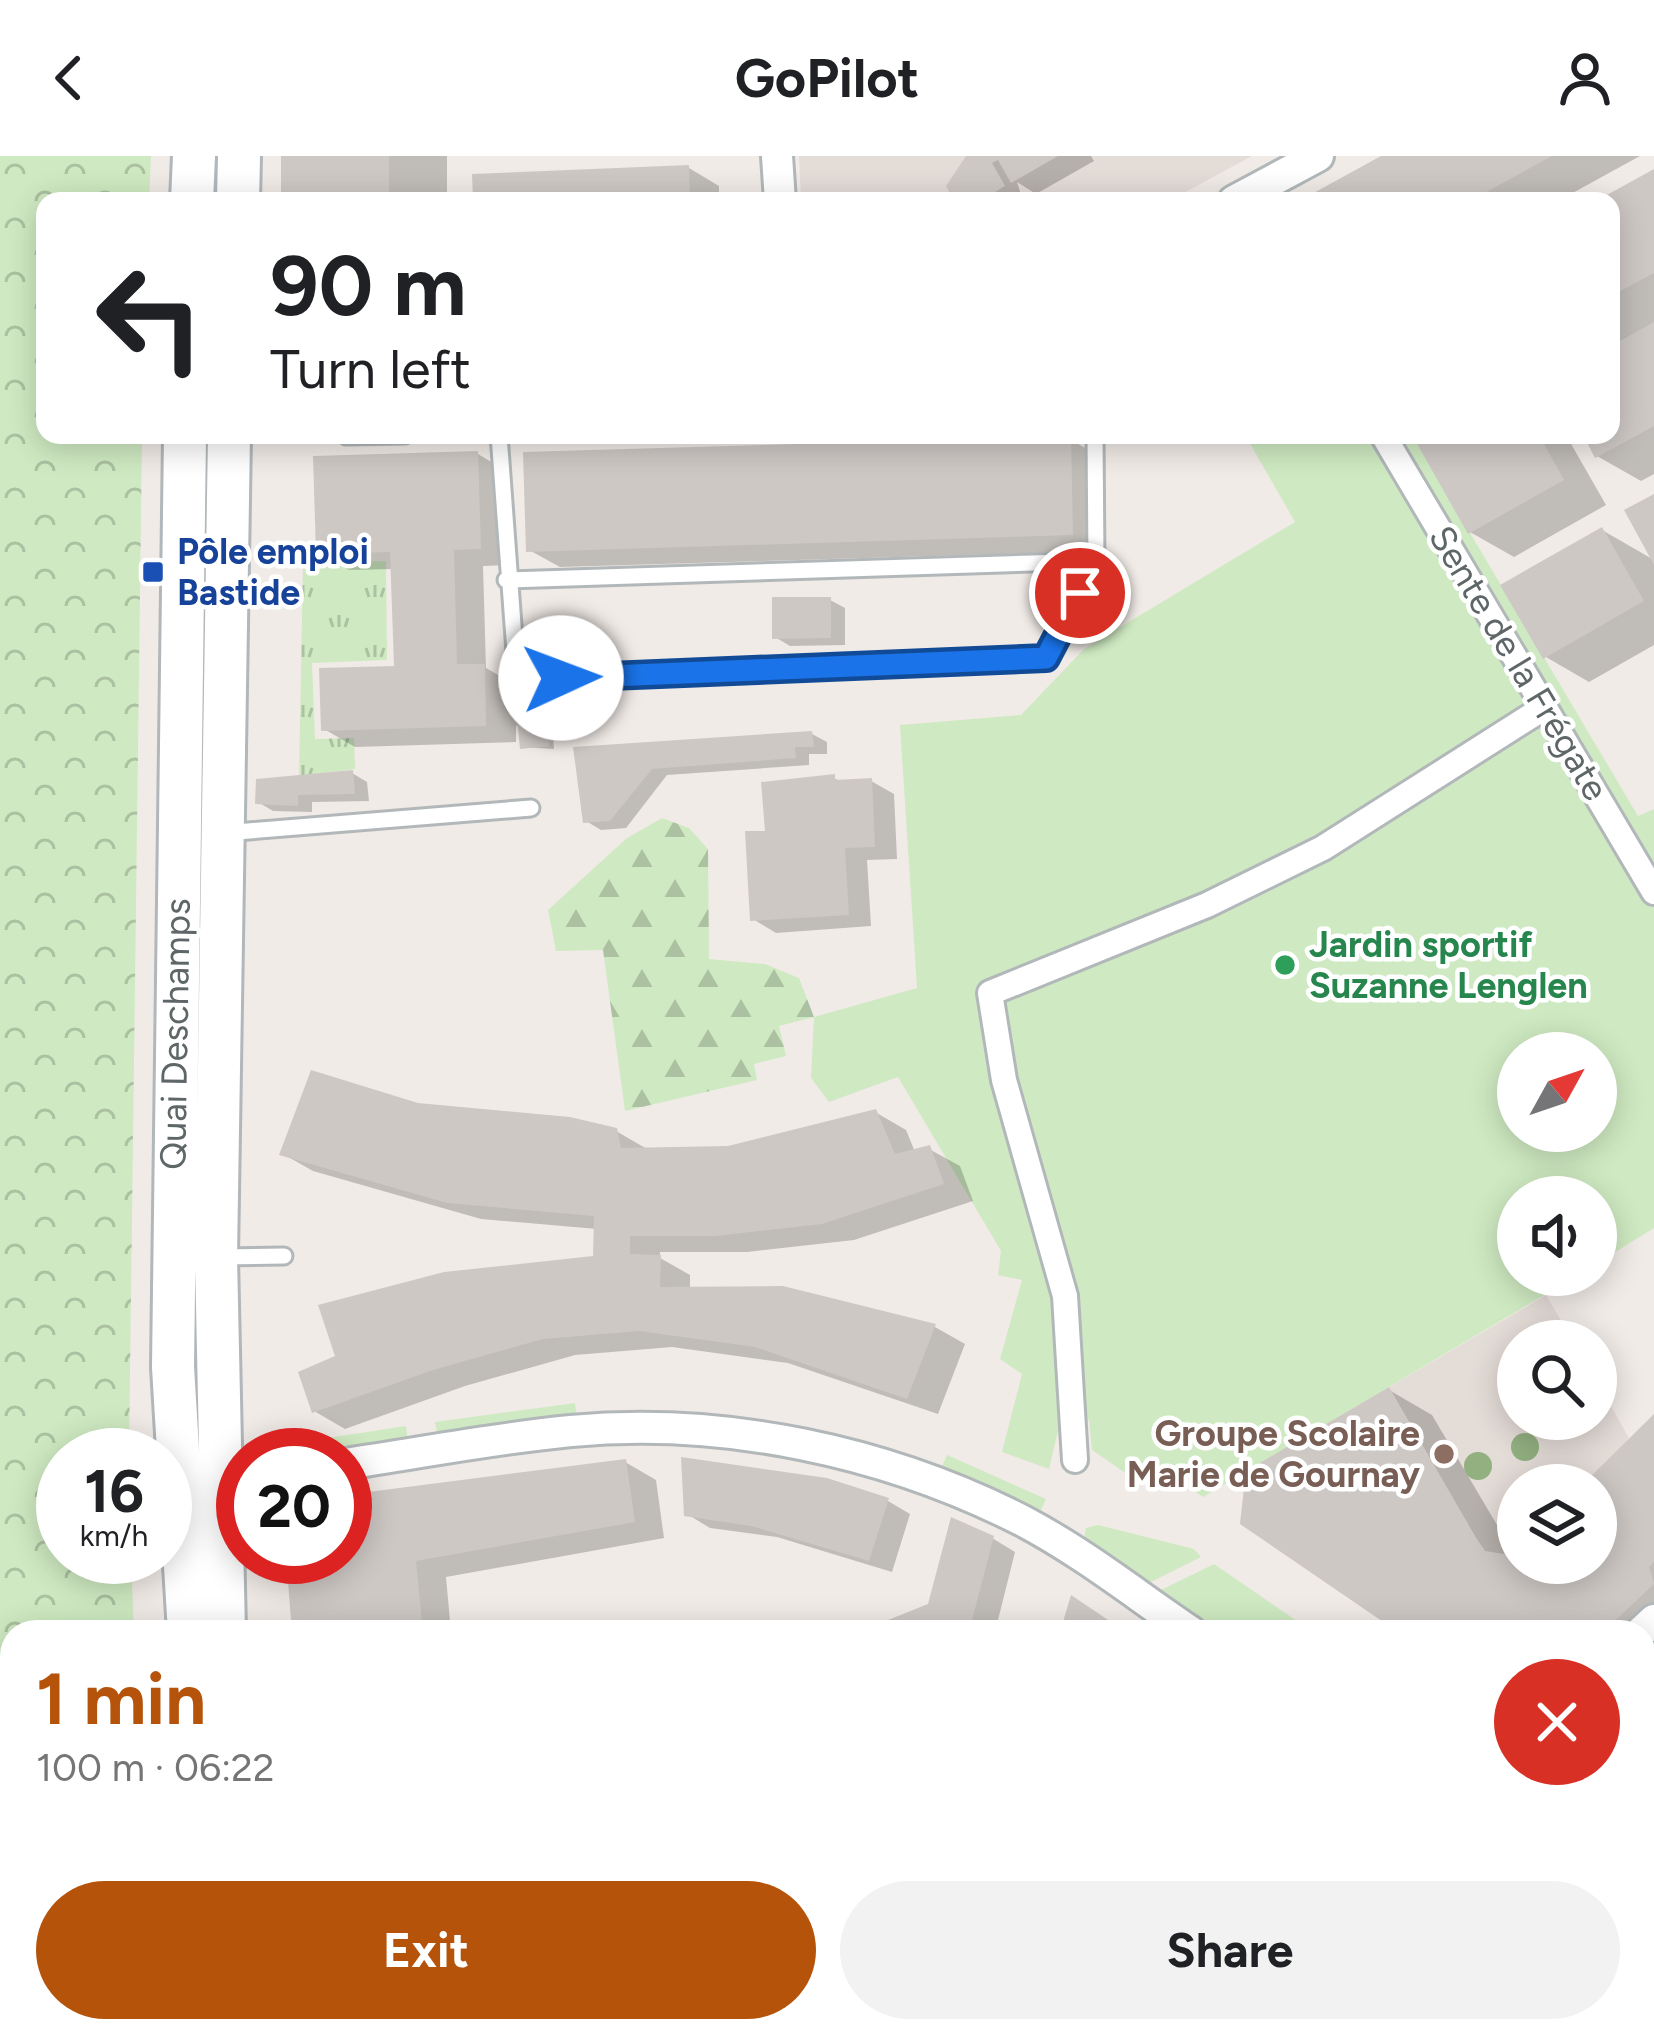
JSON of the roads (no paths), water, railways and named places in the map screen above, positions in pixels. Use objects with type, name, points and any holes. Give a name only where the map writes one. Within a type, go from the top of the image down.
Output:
[{"type":"main road","points":[[192,192],[194,156]]},
{"type":"main road","points":[[238,192],[239,156]]},
{"type":"main road","name":"Quai Deschamps","points":[[184,444],[172,1300],[175,1440],[188,1620]]},
{"type":"main road","name":"Quai Deschamps","points":[[228,1428],[216,1257],[230,444]]},
{"type":"main road","name":"Quai Deschamps","points":[[225,1620],[226,1584]]},
{"type":"street","points":[[777,156],[779,192]]},
{"type":"street","points":[[1255,192],[1318,156]]},
{"type":"street","name":"Sente de la Frégate","points":[[1389,444],[1654,892]]},
{"type":"street","points":[[1075,1460],[1065,1296],[1004,1080],[990,993],[1207,905],[1322,848],[1545,707]]},
{"type":"street","points":[[372,1460],[571,1431],[641,1428],[789,1441],[911,1474],[1024,1522],[1173,1620]]},
{"type":"lane","points":[[499,444],[517,679],[1046,658],[1096,561],[1095,444]]},
{"type":"lane","points":[[506,580],[1096,561]]},
{"type":"lane","points":[[221,833],[531,808]]},
{"type":"lane","points":[[216,1257],[284,1256]]},
{"type":"place","name":"Pôle emploi Bastide","points":[[153,572]]},
{"type":"place","name":"Jardin sportif Suzanne Lenglen","points":[[1285,965]]},
{"type":"place","name":"Groupe Scolaire Marie de Gournay","points":[[1444,1454]]}]
